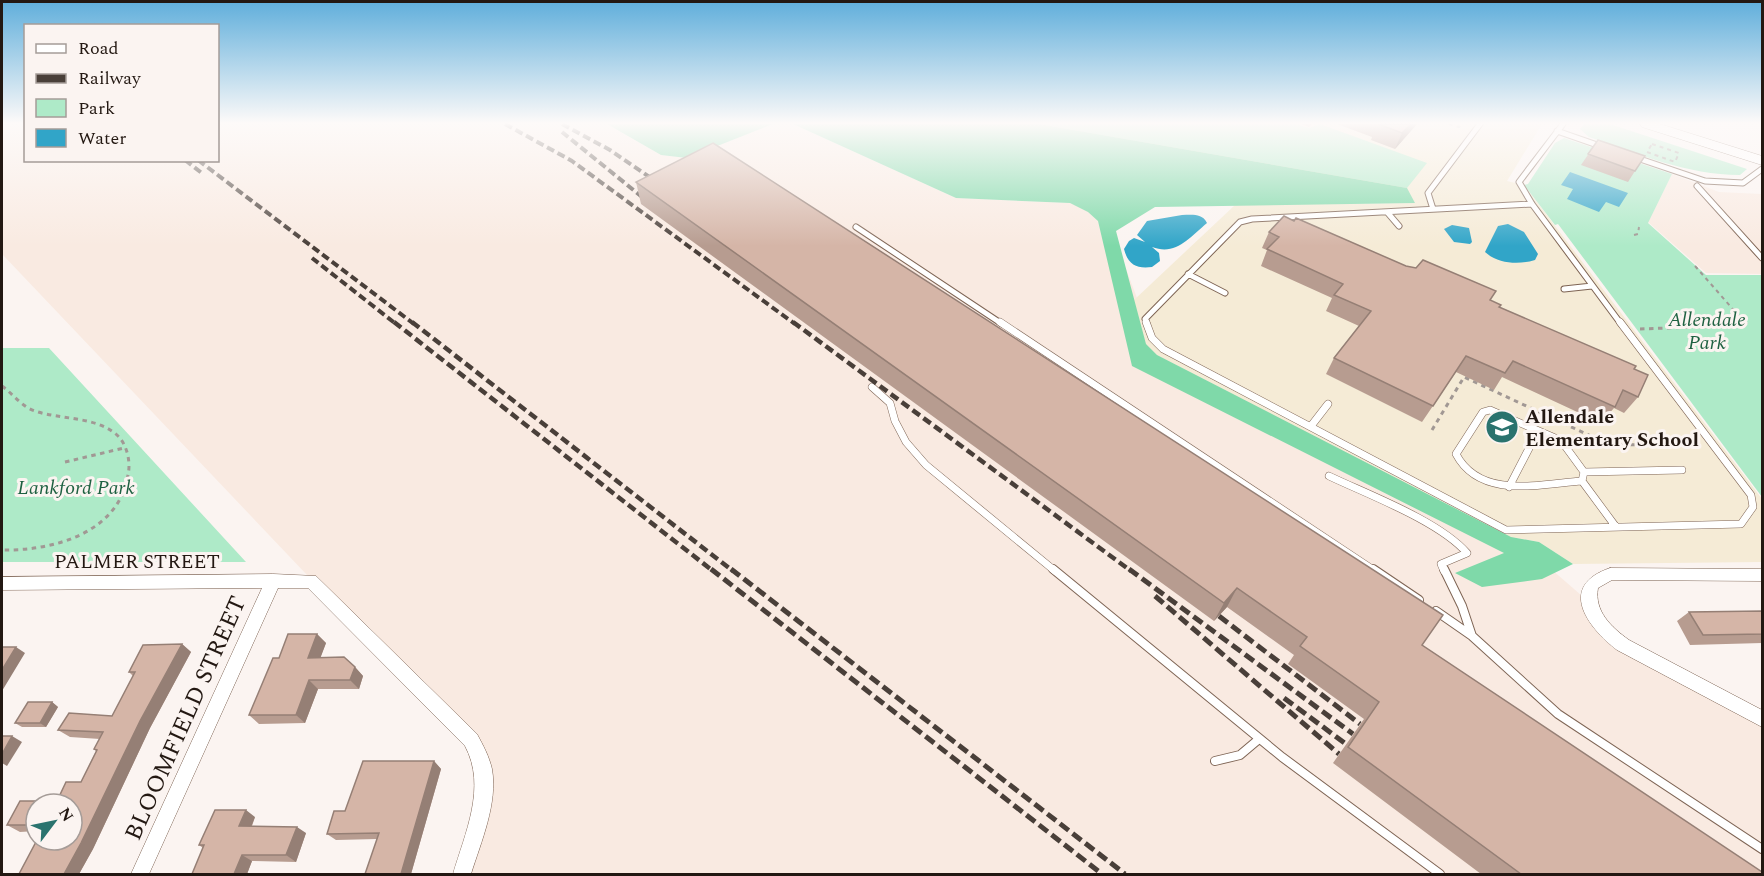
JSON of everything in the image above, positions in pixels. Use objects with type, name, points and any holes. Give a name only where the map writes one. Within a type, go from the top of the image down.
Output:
[{"type":"street","points":[[1762,574],[1610,574],[1593,583],[1589,602],[1601,626],[1623,645],[1762,719]]},
{"type":"street","name":"BLOOMFIELD STREET","points":[[140,874],[273,581]]},
{"type":"street","name":"PALMER STREET","points":[[2,583],[311,581],[471,740],[481,758],[483,795],[462,874]]},
{"type":"lane","points":[[1433,209],[1428,192],[1448,165]]},
{"type":"lane","points":[[1532,165],[1519,182],[1532,204],[1751,495],[1753,507],[1741,524],[1506,530],[1163,349],[1152,338],[1144,319],[1240,222],[1252,219],[1532,204]]},
{"type":"lane","points":[[1658,165],[1706,181],[1743,183],[1762,169]]},
{"type":"lane","points":[[1697,186],[1762,258]]},
{"type":"lane","points":[[1387,212],[1399,226]]},
{"type":"lane","points":[[856,226],[1423,603]]},
{"type":"lane","points":[[1188,274],[1225,293]]},
{"type":"lane","points":[[1564,289],[1592,286]]},
{"type":"lane","points":[[872,387],[890,403],[895,421],[906,442],[926,465],[1259,739],[1440,874]]},
{"type":"lane","points":[[1311,426],[1328,404]]},
{"type":"lane","points":[[1582,481],[1509,487],[1499,485],[1467,470],[1459,462],[1456,454],[1483,412],[1490,410],[1538,431],[1565,446],[1584,472],[1582,481],[1616,527]]},
{"type":"lane","points":[[1509,487],[1538,431]]},
{"type":"lane","points":[[1584,472],[1682,470]]},
{"type":"lane","points":[[1329,476],[1443,533],[1464,546],[1467,553],[1441,564],[1462,606],[1472,636]]},
{"type":"lane","points":[[1433,609],[1472,636],[1558,714],[1762,849]]},
{"type":"lane","points":[[1215,761],[1233,759],[1246,753],[1259,739]]},
{"type":"path","points":[[1634,235],[1638,234],[1639,227]]},
{"type":"path","points":[[1638,329],[1747,325],[1695,266]]},
{"type":"path","points":[[1432,430],[1464,377],[1610,445],[1691,444]]},
{"type":"path","points":[[2,386],[31,411],[90,422],[117,435],[130,457],[128,483],[115,510],[93,529],[37,550],[2,550]]},
{"type":"path","points":[[65,462],[124,448]]},
{"type":"shaded area","points":[[2,165],[883,165],[956,198],[1070,203],[1107,219],[1145,319],[1506,530],[1589,602],[1623,645],[1762,719],[1762,874],[462,874],[483,795],[481,758],[2,254]]},
{"type":"shaded area","name":"Allendale Elementary School","points":[[1196,165],[1517,165],[1507,181],[1524,185],[1762,499],[1762,562],[1573,564],[1539,542],[1511,537],[1157,355],[1146,344],[1134,300],[1235,205],[1414,203]]},
{"type":"shaded area","points":[[1672,174],[1719,192],[1762,194],[1762,274],[1706,273],[1648,222]]},
{"type":"green space","points":[[883,165],[1274,165],[1407,188],[1415,203],[1155,207],[1116,231],[1146,344],[1157,355],[1511,537],[1539,542],[1573,564],[1542,579],[1482,587],[1455,573],[1504,553],[1132,366],[1098,221],[1088,212],[1070,203],[956,198]]},
{"type":"green space","points":[[1274,165],[1425,165],[1407,188]]},
{"type":"green space","name":"Allendale Park","points":[[1541,165],[1645,165],[1672,174],[1648,223],[1706,275],[1762,275],[1762,497],[1558,224],[1555,225],[1524,185],[1528,184]]},
{"type":"green space","points":[[1674,165],[1734,165],[1747,169],[1740,175]]},
{"type":"green space","name":"Lankford Park","points":[[2,348],[49,348],[246,562],[2,562]]},
{"type":"water","points":[[1570,172],[1628,193],[1619,207],[1606,202],[1599,212],[1567,199],[1573,189],[1561,185]]},
{"type":"water","points":[[1182,215],[1200,216],[1207,223],[1182,244],[1168,249],[1152,247],[1159,253],[1160,261],[1152,267],[1134,265],[1128,259],[1124,249],[1134,238],[1145,242],[1137,235],[1147,221]]},
{"type":"water","points":[[1508,224],[1524,232],[1538,254],[1535,260],[1522,263],[1502,261],[1485,252],[1498,226]]},
{"type":"water","points":[[1452,225],[1469,228],[1472,242],[1470,244],[1454,242],[1444,229]]},
{"type":"building","points":[[670,165],[747,165],[1443,615],[1422,645],[1762,874],[1521,874],[1348,747],[1379,702],[1300,646],[1307,637],[1237,588],[1224,603],[636,182]]},
{"type":"building","points":[[1618,165],[1639,165],[1635,171]]},
{"type":"building","points":[[1284,216],[1294,221],[1296,218],[1406,266],[1416,268],[1423,260],[1496,291],[1490,300],[1501,305],[1499,307],[1636,366],[1634,369],[1648,375],[1638,397],[1623,390],[1615,407],[1513,361],[1505,373],[1466,356],[1433,406],[1334,358],[1371,311],[1334,295],[1343,284],[1267,249],[1279,237],[1269,232]]},
{"type":"building","points":[[1762,611],[1762,634],[1703,635],[1689,612]]},
{"type":"building","points":[[288,634],[317,634],[308,658],[344,657],[355,667],[350,680],[309,680],[296,715],[249,715],[273,658],[279,658]]},
{"type":"building","points":[[182,644],[140,721],[84,837],[84,792],[61,792],[66,782],[81,782],[103,732],[58,730],[69,713],[112,716],[135,672],[129,672],[143,645]]},
{"type":"building","points":[[2,647],[16,647],[2,670]]},
{"type":"building","points":[[28,702],[52,702],[40,723],[15,723]]},
{"type":"building","points":[[2,736],[12,736],[2,754]]},
{"type":"building","points":[[363,761],[434,761],[401,874],[365,874],[379,833],[327,834],[334,811],[345,811]]},
{"type":"building","points":[[20,801],[24,801],[24,825],[7,825]]},
{"type":"building","points":[[215,810],[246,810],[239,826],[297,827],[286,855],[242,855],[234,874],[192,874],[204,845],[199,845]]},
{"type":"building","points":[[31,852],[76,852],[64,874],[19,874]]},
{"type":"railway","points":[[191,165],[203,174]]},
{"type":"railway","points":[[204,165],[414,324]]},
{"type":"railway","points":[[577,165],[795,324]]},
{"type":"railway","points":[[603,165],[647,201]]},
{"type":"railway","points":[[632,165],[661,185]]},
{"type":"railway","points":[[312,258],[396,324]]},
{"type":"railway","points":[[394,322],[713,571]]},
{"type":"railway","points":[[412,322],[733,571]]},
{"type":"railway","points":[[793,322],[1131,571]]},
{"type":"railway","points":[[711,569],[1102,874]]},
{"type":"railway","points":[[731,569],[1125,874]]},
{"type":"railway","points":[[1129,569],[1353,734]]},
{"type":"railway","points":[[1155,596],[1339,754]]},
{"type":"railway","points":[[1219,616],[1360,724]]},
{"type":"railway","points":[[1284,698],[1346,744]]},
{"type":"place","name":"Allendale Elementary School","points":[[1502,427]]}]
